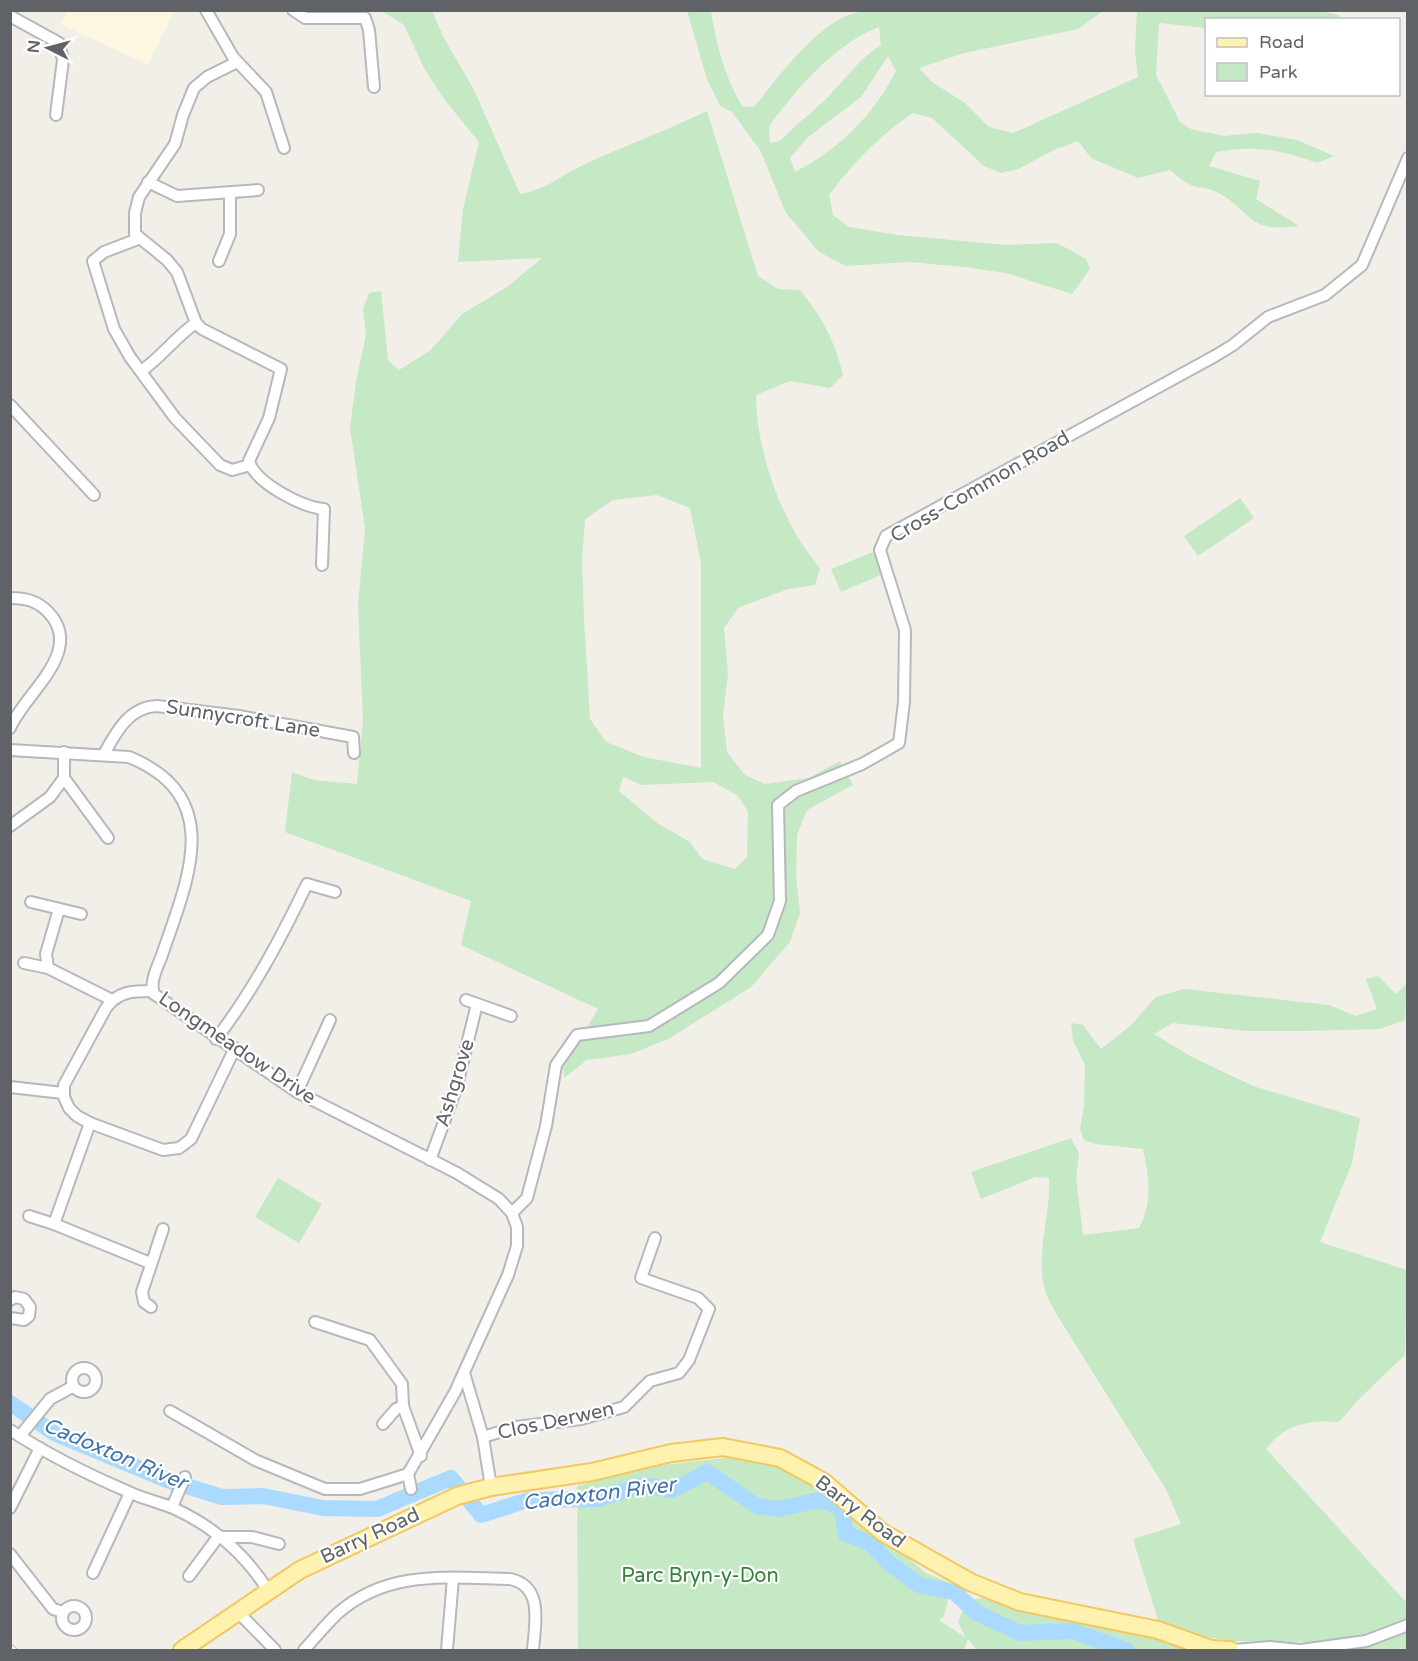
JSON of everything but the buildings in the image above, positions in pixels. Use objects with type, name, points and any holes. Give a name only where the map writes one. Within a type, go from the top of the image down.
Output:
[{"type":"main road","name":"Barry Road","points":[[182,1650],[300,1570],[464,1493],[491,1486],[592,1472],[671,1453],[723,1447],[780,1458],[824,1482],[882,1532],[970,1582],[1020,1602],[1158,1630],[1213,1650],[1232,1650]]},
{"type":"street","points":[[293,10],[305,18],[364,18],[371,48],[374,87]]},
{"type":"street","points":[[207,11],[237,62],[266,92],[284,147]]},
{"type":"street","points":[[10,16],[59,43],[63,60],[56,115]]},
{"type":"street","points":[[237,62],[207,77],[194,88],[175,144],[139,197],[134,225],[138,239],[167,260],[177,272],[196,323],[212,335],[281,369],[269,418],[250,456],[250,465],[266,481],[295,501],[324,509],[322,565]]},
{"type":"street","name":"Cross-Common Road","points":[[512,1213],[527,1198],[536,1173],[556,1065],[576,1035],[649,1026],[719,983],[768,935],[780,901],[778,805],[796,791],[862,764],[899,743],[904,702],[905,630],[880,550],[886,536],[1215,356],[1268,317],[1325,295],[1362,266],[1407,158]]},
{"type":"street","points":[[148,182],[177,196],[230,194],[258,190]]},
{"type":"street","points":[[219,261],[230,234],[230,194]]},
{"type":"street","points":[[138,239],[96,256],[92,263],[114,329],[175,418],[219,465],[232,470],[250,465]]},
{"type":"street","points":[[141,371],[154,362],[176,337],[196,323]]},
{"type":"street","points":[[10,405],[94,495]]},
{"type":"street","points":[[10,598],[25,599],[41,606],[53,618],[59,637],[59,646],[51,669],[10,728]]},
{"type":"street","name":"Sunnycroft Lane","points":[[104,754],[130,715],[145,707],[157,706],[239,716],[353,737],[354,753]]},
{"type":"street","name":"Longmeadow Drive","points":[[10,750],[129,757],[142,762],[165,780],[180,799],[190,824],[194,849],[191,867],[155,976],[153,991],[216,1039],[235,1048],[297,1092],[430,1160],[499,1199],[512,1213]]},
{"type":"street","points":[[10,826],[50,798],[64,778],[64,752]]},
{"type":"street","points":[[64,778],[108,838]]},
{"type":"street","points":[[216,1039],[240,1008],[276,946],[306,884],[335,892]]},
{"type":"street","points":[[31,902],[81,914]]},
{"type":"street","points":[[48,968],[46,954],[59,909]]},
{"type":"street","points":[[24,963],[48,968],[112,1000]]},
{"type":"street","points":[[153,991],[130,991],[112,1000],[68,1077],[63,1093],[69,1108],[77,1116],[163,1150],[179,1148],[191,1139],[235,1048]]},
{"type":"street","points":[[466,1000],[511,1016]]},
{"type":"street","name":"Ashgrove","points":[[430,1160],[456,1089],[477,1004]]},
{"type":"street","points":[[297,1092],[330,1020]]},
{"type":"street","points":[[10,1087],[63,1093]]},
{"type":"street","points":[[54,1224],[90,1123]]},
{"type":"street","points":[[170,1411],[255,1460],[325,1489],[360,1489],[408,1474],[421,1456],[464,1373],[514,1259],[518,1236],[512,1213]]},
{"type":"street","points":[[29,1216],[150,1263]]},
{"type":"street","points":[[151,1307],[144,1302],[142,1295],[150,1263],[163,1229]]},
{"type":"street","name":"Clos Derwen","points":[[483,1437],[516,1427],[609,1413],[624,1407],[650,1381],[679,1373],[689,1360],[709,1309],[698,1298],[641,1278],[655,1238]]},
{"type":"street","points":[[10,1300],[15,1297],[24,1299],[30,1308],[24,1320],[10,1318]]},
{"type":"street","points":[[315,1322],[370,1340],[402,1384],[404,1406],[421,1456]]},
{"type":"street","points":[[464,1373],[483,1437],[491,1486]]},
{"type":"street","points":[[72,1387],[50,1399],[15,1433],[130,1493],[172,1507],[200,1522],[236,1549],[255,1569],[269,1592]]},
{"type":"street","points":[[382,1424],[396,1409],[404,1406]]},
{"type":"street","points":[[10,1508],[40,1448]]},
{"type":"street","points":[[408,1474],[411,1489]]},
{"type":"street","points":[[172,1507],[185,1477]]},
{"type":"street","points":[[93,1573],[130,1493]]},
{"type":"street","points":[[218,1537],[252,1538],[279,1544]]},
{"type":"street","points":[[189,1576],[218,1537]]},
{"type":"street","points":[[10,1554],[54,1610],[63,1612]]},
{"type":"street","points":[[304,1650],[340,1612],[372,1591],[415,1578],[510,1579],[529,1589],[535,1602],[533,1650]]},
{"type":"street","points":[[447,1650],[453,1578]]},
{"type":"street","points":[[237,1611],[275,1650]]},
{"type":"street","points":[[1232,1650],[1300,1650],[1366,1641],[1407,1625]]},
{"type":"shaded area","points":[[68,10],[174,11],[148,65],[61,24]]},
{"type":"green space","points":[[877,10],[1103,11],[1078,29],[964,53],[919,68],[932,82],[965,103],[989,127],[1013,133],[1138,77],[1135,52],[1137,11],[1315,10],[1339,15],[1339,18],[1205,18],[1205,28],[1159,23],[1156,75],[1180,122],[1191,129],[1224,136],[1257,133],[1297,140],[1334,156],[1317,163],[1290,154],[1267,150],[1244,149],[1216,152],[1209,166],[1260,181],[1256,199],[1299,226],[1267,226],[1257,223],[1225,197],[1212,190],[1191,185],[1170,170],[1138,178],[1091,158],[1078,141],[1056,149],[1018,169],[1001,173],[984,166],[932,118],[913,113],[878,140],[838,183],[829,195],[833,215],[849,227],[898,235],[1006,245],[1057,243],[1086,259],[1090,269],[1072,294],[1006,273],[964,267],[909,262],[846,266],[819,252],[786,213],[760,150],[732,112],[721,107],[707,79],[687,11],[711,11],[719,48],[731,84],[742,106],[754,107],[786,67],[813,39],[841,19],[855,13]],"holes":[[[879,27],[881,45],[859,63],[828,97],[780,141],[770,143],[769,126],[792,97],[831,56],[862,35]],[[888,56],[896,71],[866,117],[826,153],[795,172],[790,158],[807,138],[861,97]]]},
{"type":"green space","points":[[382,11],[432,11],[443,36],[474,90],[520,194],[545,186],[583,165],[707,111],[758,276],[778,289],[800,290],[827,330],[843,375],[830,388],[790,381],[756,395],[759,431],[774,487],[789,522],[820,569],[815,585],[788,589],[738,608],[724,628],[728,674],[723,716],[727,752],[745,775],[765,784],[809,778],[840,761],[853,785],[807,810],[797,835],[796,875],[800,913],[790,942],[751,987],[670,1038],[631,1054],[587,1060],[564,1078],[563,1068],[598,1009],[461,945],[471,901],[285,832],[292,772],[314,780],[357,784],[363,721],[358,604],[365,528],[350,428],[356,382],[366,335],[363,309],[369,293],[381,291],[388,360],[399,370],[431,350],[462,314],[507,287],[542,258],[458,262],[463,209],[479,142],[444,99],[424,68],[404,25]],"holes":[[[657,495],[690,508],[701,563],[701,768],[644,757],[606,742],[590,719],[582,559],[585,519],[613,500]],[[623,777],[642,785],[713,782],[737,795],[748,811],[747,857],[735,869],[702,859],[690,842],[657,823],[619,791]]]},
{"type":"green space","points":[[1240,498],[1254,518],[1198,556],[1184,536]]},
{"type":"green space","points":[[873,552],[883,574],[841,592],[831,569]]},
{"type":"green space","points":[[1378,976],[1396,994],[1407,983],[1405,1020],[1380,1029],[1246,1031],[1173,1023],[1154,1034],[1192,1057],[1253,1086],[1360,1118],[1352,1163],[1320,1242],[1407,1270],[1405,1355],[1361,1397],[1339,1422],[1299,1425],[1282,1434],[1266,1449],[1407,1603],[1407,1650],[1312,1650],[1310,1642],[1234,1641],[1206,1637],[1158,1620],[1133,1539],[1181,1524],[1167,1491],[1057,1315],[1046,1293],[1042,1277],[1042,1249],[1049,1178],[1035,1177],[981,1199],[971,1172],[1071,1138],[1079,1153],[1076,1178],[1083,1235],[1139,1228],[1148,1199],[1147,1169],[1143,1149],[1096,1144],[1084,1140],[1080,1128],[1084,1107],[1085,1065],[1073,1041],[1071,1023],[1083,1025],[1101,1049],[1130,1026],[1156,997],[1184,989],[1329,1005],[1356,1016],[1377,1009],[1366,979]]},
{"type":"green space","points":[[278,1178],[322,1204],[299,1243],[255,1217]]},
{"type":"green space","name":"Parc Bryn-y-Don","points":[[742,1456],[805,1474],[926,1573],[952,1584],[944,1616],[939,1620],[966,1638],[958,1622],[962,1612],[970,1602],[984,1598],[1158,1636],[1197,1650],[977,1650],[968,1639],[964,1650],[578,1650],[577,1486],[646,1467]]},
{"type":"waterway","name":"Cadoxton River","points":[[10,1403],[54,1433],[167,1480],[222,1497],[263,1496],[323,1508],[377,1509],[451,1478],[481,1515],[528,1500],[598,1499],[643,1485],[673,1490],[707,1472],[757,1506],[779,1509],[819,1500],[841,1507],[846,1534],[870,1543],[889,1563],[919,1585],[954,1592],[977,1613],[1020,1633],[1072,1631],[1127,1650]]},
{"type":"railway","points":[[10,1646],[15,1650]]}]
